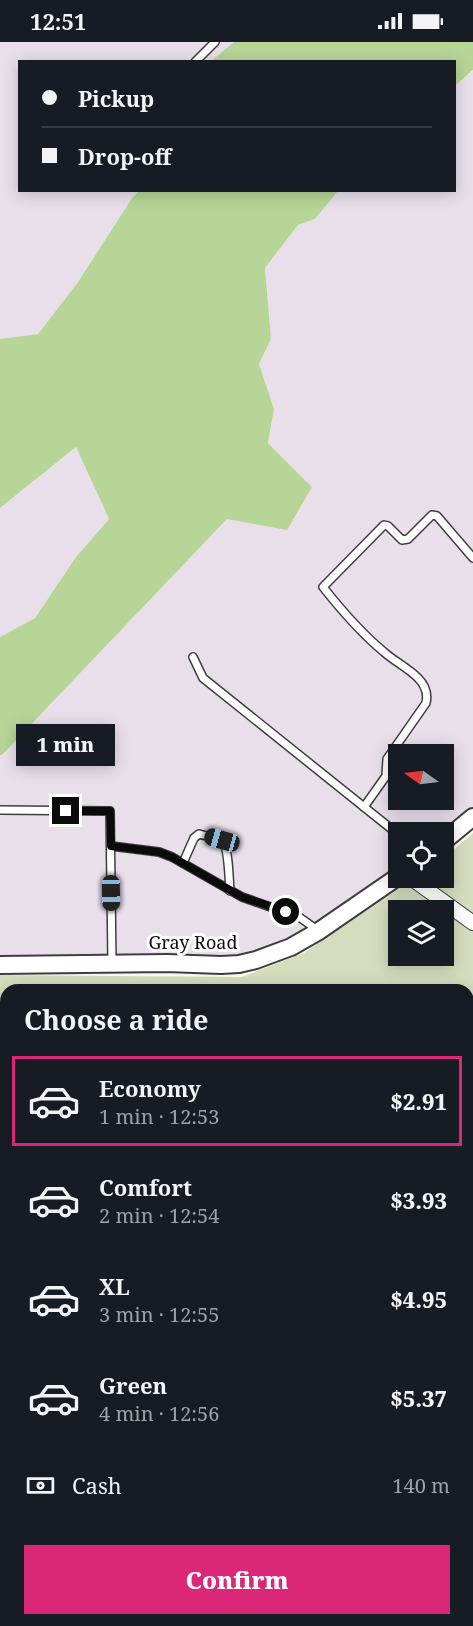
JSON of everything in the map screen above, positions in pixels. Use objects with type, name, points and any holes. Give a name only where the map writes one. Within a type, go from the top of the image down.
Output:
[{"type":"street","points":[[454,833],[473,817]]},
{"type":"street","name":"Gray Road","points":[[0,965],[239,964],[291,947],[319,931],[388,884]]},
{"type":"street","points":[[425,888],[473,923]]},
{"type":"lane","points":[[197,60],[215,42]]},
{"type":"lane","points":[[364,807],[386,776],[387,759],[426,703],[427,696],[418,678],[384,653],[349,620],[323,587],[384,525],[402,540],[408,539],[432,515],[437,516],[473,558]]},
{"type":"lane","points":[[193,657],[202,678],[388,826]]},
{"type":"lane","points":[[0,810],[110,811],[112,963]]},
{"type":"lane","points":[[183,863],[198,834],[222,840],[225,844],[230,891]]},
{"type":"lane","points":[[111,846],[159,852],[242,897],[299,917],[319,931]]},
{"type":"shaded area","points":[[0,42],[234,42],[212,60],[18,60],[18,192],[138,192],[78,282],[38,334],[0,339]]},
{"type":"shaded area","points":[[473,71],[473,817],[454,827],[454,822],[388,822],[388,882],[256,960],[0,965],[0,755],[227,519],[312,487],[268,443],[274,409],[259,364],[271,339],[265,268],[298,225],[315,219],[337,192],[456,192],[456,85]]},
{"type":"shaded area","points":[[76,447],[109,519],[76,557],[35,618],[0,637],[0,508]]},
{"type":"green space","points":[[234,42],[473,42],[473,70],[456,85],[456,60],[212,60]]},
{"type":"green space","points":[[138,192],[337,192],[315,219],[298,225],[265,268],[271,339],[259,364],[274,409],[268,443],[312,487],[287,530],[227,519],[0,755],[0,637],[35,618],[76,557],[109,519],[76,447],[0,508],[0,339],[38,334],[78,282]]},
{"type":"green space","points":[[473,833],[473,984],[0,984],[0,975],[242,977],[304,953],[400,888],[454,888],[454,849]]},
{"type":"route","points":[[66,811],[110,811],[111,846],[159,852],[211,878],[242,897],[286,912]]}]
